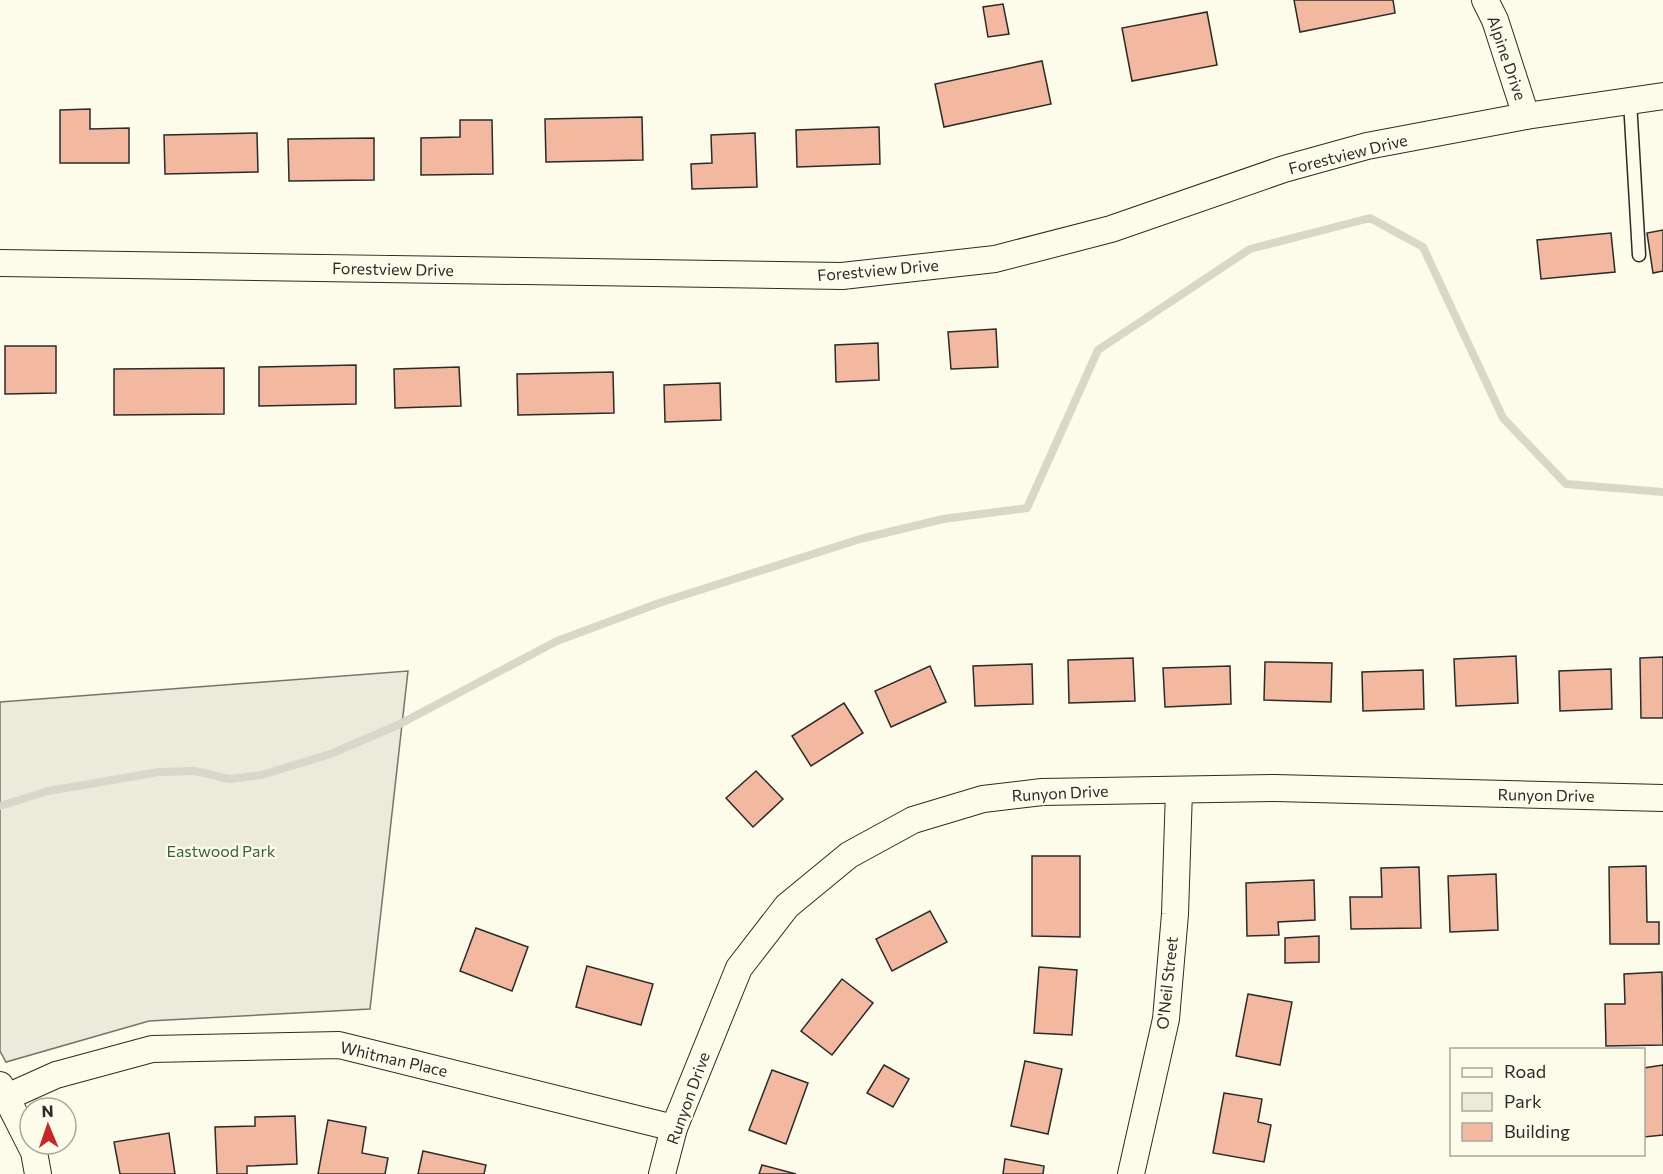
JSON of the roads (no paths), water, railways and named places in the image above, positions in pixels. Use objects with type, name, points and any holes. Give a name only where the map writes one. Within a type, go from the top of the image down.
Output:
[{"type":"street","name":"Alpine Drive","points":[[1485,0],[1495,20],[1526,116]]},
{"type":"street","name":"Forestview Drive","points":[[0,263],[842,276],[995,259],[1111,229],[1284,169],[1367,146],[1526,116],[1663,96]]},
{"type":"street","name":"Runyon Drive","points":[[662,1174],[674,1128],[739,968],[787,906],[849,855],[913,820],[983,799],[1042,792],[1275,788],[1663,798]]},
{"type":"street","name":"O'Neil Street","points":[[1131,1174],[1166,1019],[1175,914],[1179,789]]},
{"type":"street","name":"Whitman Place","points":[[3,1091],[152,1049],[339,1045],[674,1128]]},
{"type":"street","points":[[3,1091],[34,1152],[38,1174]]},
{"type":"lane","points":[[1630,101],[1639,255]]},
{"type":"waterway","points":[[0,806],[48,791],[159,772],[195,771],[229,779],[262,775],[333,753],[398,725],[557,641],[662,602],[860,539],[943,519],[1027,508],[1098,350],[1250,249],[1370,218],[1423,247],[1503,418],[1566,484],[1663,492]]},
{"type":"park label","name":"Eastwood Park","points":[[221,851]]}]
